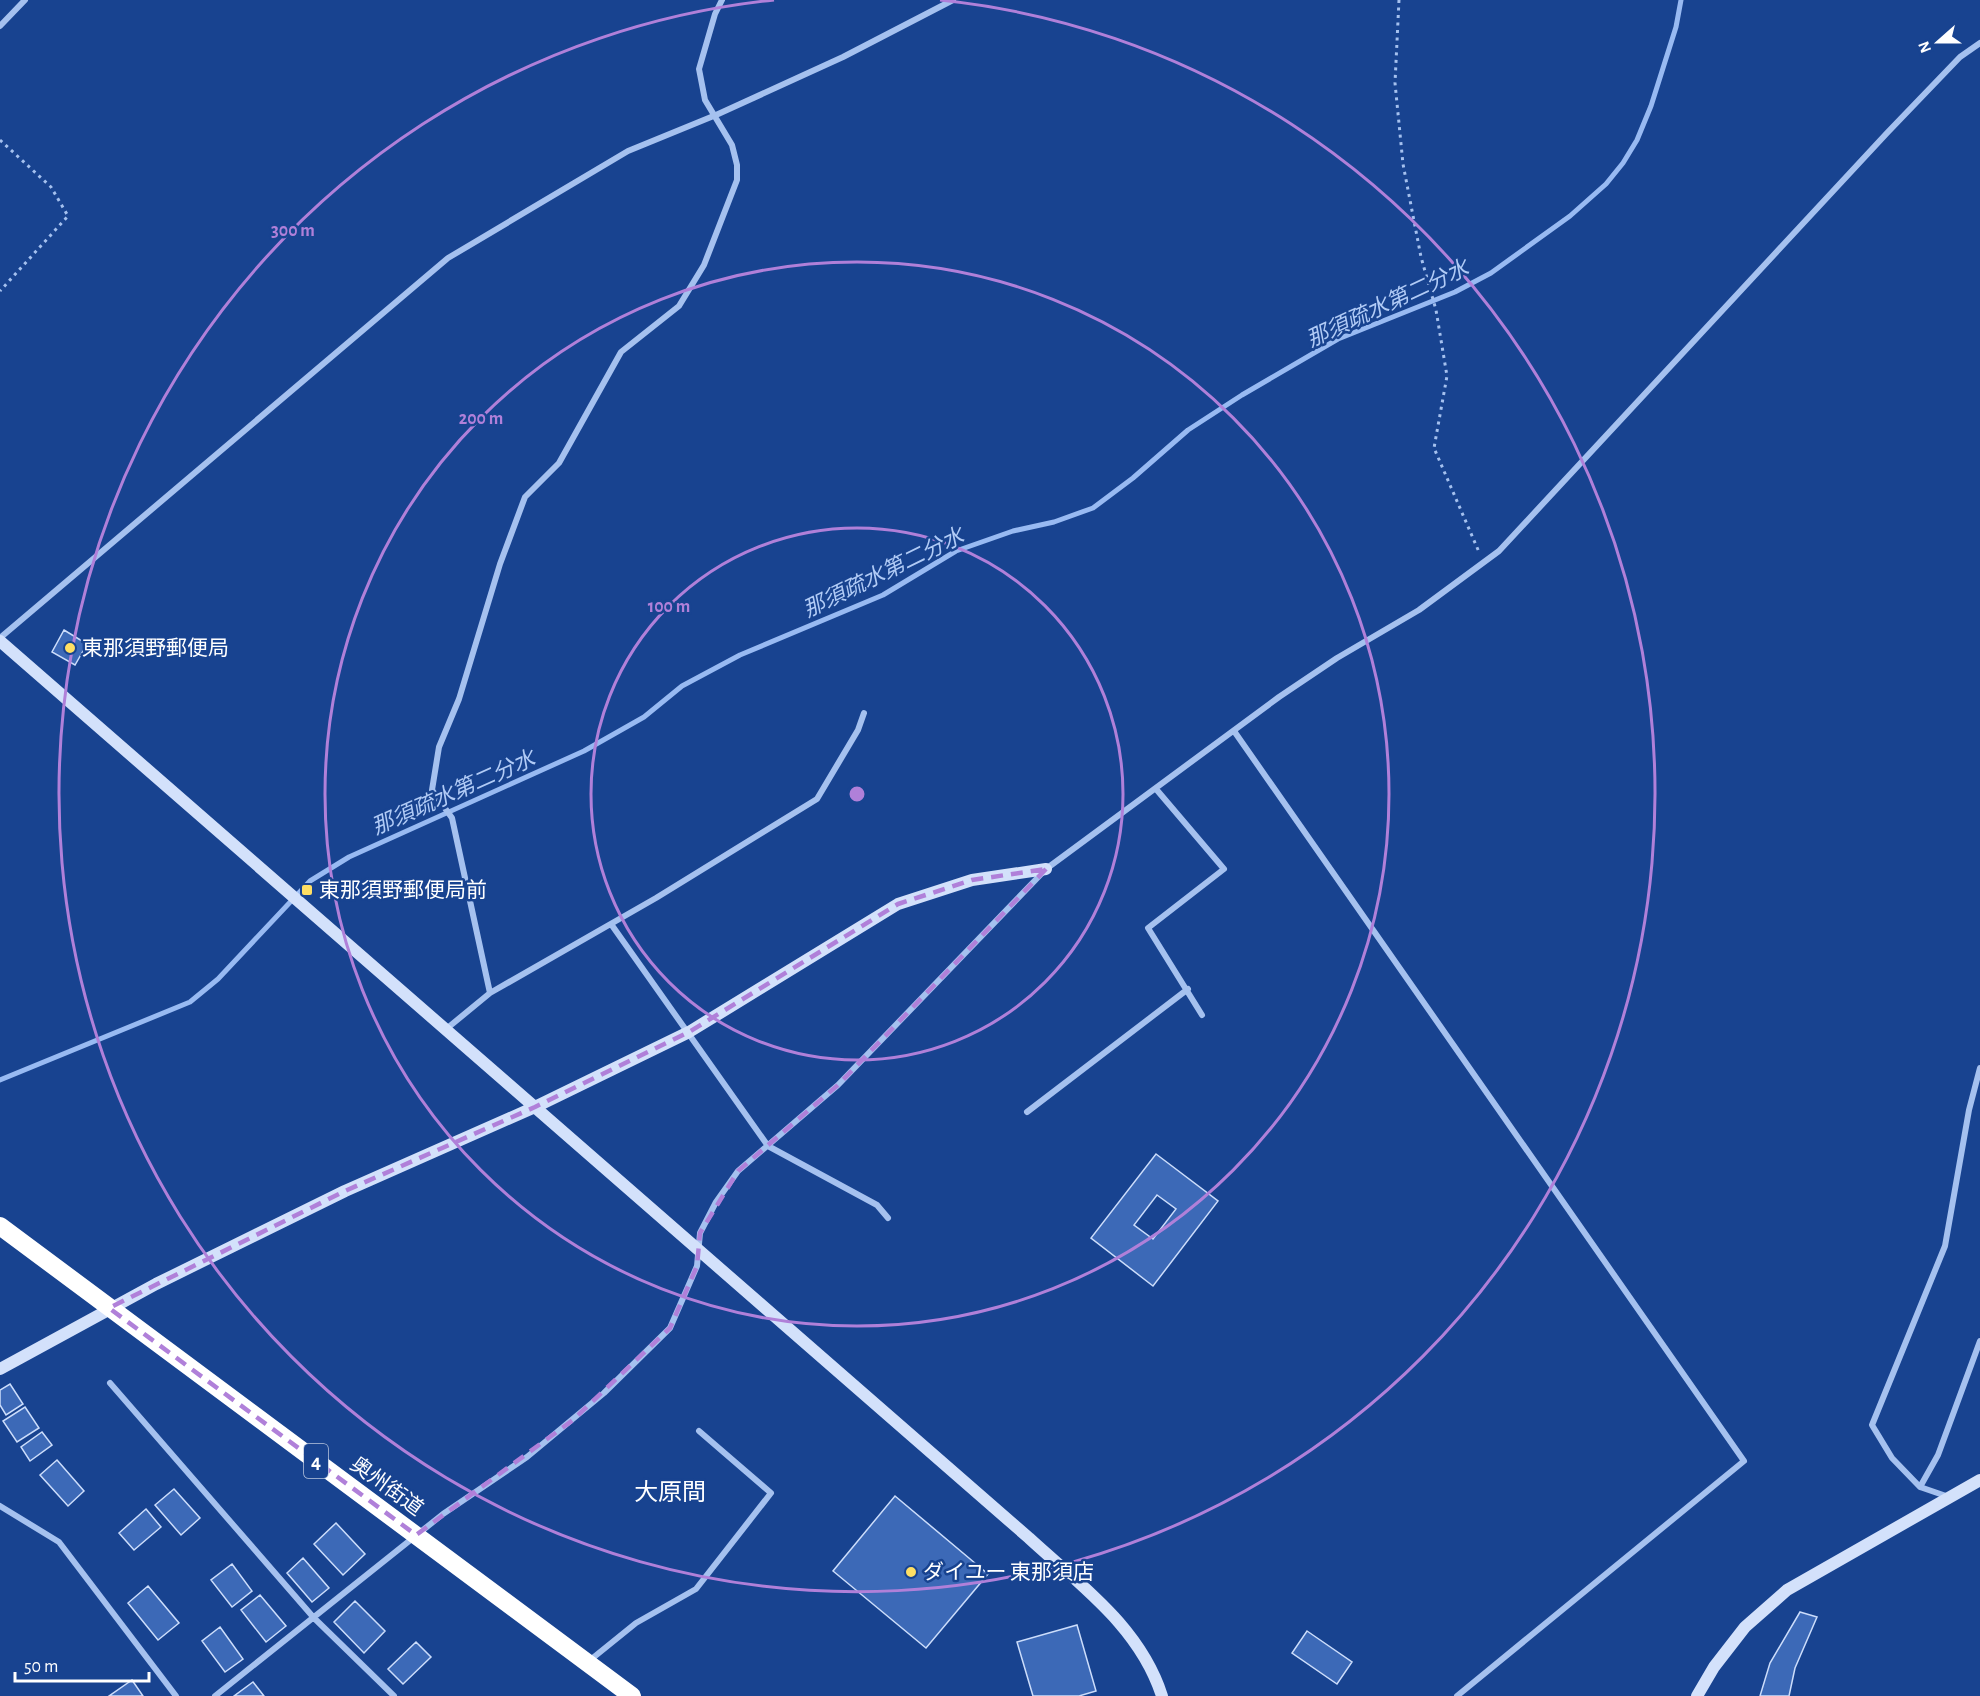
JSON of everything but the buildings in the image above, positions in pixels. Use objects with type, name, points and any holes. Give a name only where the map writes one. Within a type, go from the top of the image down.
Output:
[{"type":"highway","name":"奥州街道","points":[[0,1226],[632,1696]]},
{"type":"street","points":[[0,26],[25,0]]},
{"type":"street","points":[[490,993],[452,818],[432,790],[439,747],[459,699],[496,575],[525,497],[559,463],[621,352],[679,306],[704,265],[737,180],[737,165],[732,144],[705,100],[699,69],[715,14],[722,0]]},
{"type":"street","points":[[953,0],[843,57],[716,115],[628,151],[448,258],[0,639],[444,1031],[535,1107],[1029,1539],[1122,1624],[1154,1671],[1162,1696]]},
{"type":"street","points":[[215,1696],[416,1535],[527,1457],[573,1420],[670,1328],[697,1266],[700,1233],[716,1202],[738,1171],[838,1085],[1046,869],[1234,730],[1337,658],[1419,610],[1499,551],[1887,133],[1960,57],[1980,43]]},
{"type":"street","points":[[444,1031],[490,993],[611,924],[818,799],[858,730],[864,713]]},
{"type":"street","points":[[1234,730],[1744,1461],[1457,1696]]},
{"type":"street","points":[[1155,789],[1224,869],[1148,928],[1188,989],[1202,1015]]},
{"type":"street","points":[[0,1369],[110,1308],[345,1191],[535,1107],[689,1032],[898,904],[972,880],[1046,869]]},
{"type":"street","points":[[611,924],[768,1146],[877,1205],[888,1218]]},
{"type":"street","points":[[1027,1112],[1188,989]]},
{"type":"street","points":[[1950,1497],[1920,1488],[1892,1458],[1872,1425],[1945,1246],[1969,1110],[1980,1068]]},
{"type":"street","points":[[1920,1488],[1938,1455],[1980,1341]]},
{"type":"street","points":[[110,1383],[314,1618],[394,1696]]},
{"type":"street","points":[[586,1663],[636,1623],[696,1589],[771,1493],[699,1431]]},
{"type":"street","points":[[1697,1696],[1713,1667],[1745,1627],[1787,1590],[1978,1483]]},
{"type":"street","points":[[0,1506],[60,1542],[176,1696]]},
{"type":"path","points":[[1399,0],[1395,83],[1403,164],[1421,257],[1436,310],[1447,376],[1434,448],[1483,563]]},
{"type":"path","points":[[0,140],[51,187],[68,216],[0,291]]},
{"type":"highlighted area","points":[[1046,869],[838,1085],[738,1171],[700,1233],[697,1266],[670,1328],[573,1420],[416,1535],[109,1308],[345,1191],[535,1107],[689,1032],[898,904],[972,880]]},
{"type":"waterway","name":"那須疏水第二分水","points":[[0,1080],[190,1002],[218,979],[310,881],[349,857],[584,751],[644,717],[682,686],[740,655],[883,595],[956,551],[1013,531],[1054,522],[1093,508],[1133,478],[1188,430],[1242,395],[1338,339],[1455,292],[1491,273],[1570,216],[1606,184],[1623,163],[1637,140],[1651,106],[1676,27],[1681,0]]},
{"type":"place","name":"東那須野郵便局","points":[[70,648]]},
{"type":"place","name":"東那須野郵便局前","points":[[307,890]]},
{"type":"place","name":"ダイユー 東那須店","points":[[911,1572]]},
{"type":"district","name":"大原間","points":[[670,1492]]}]
